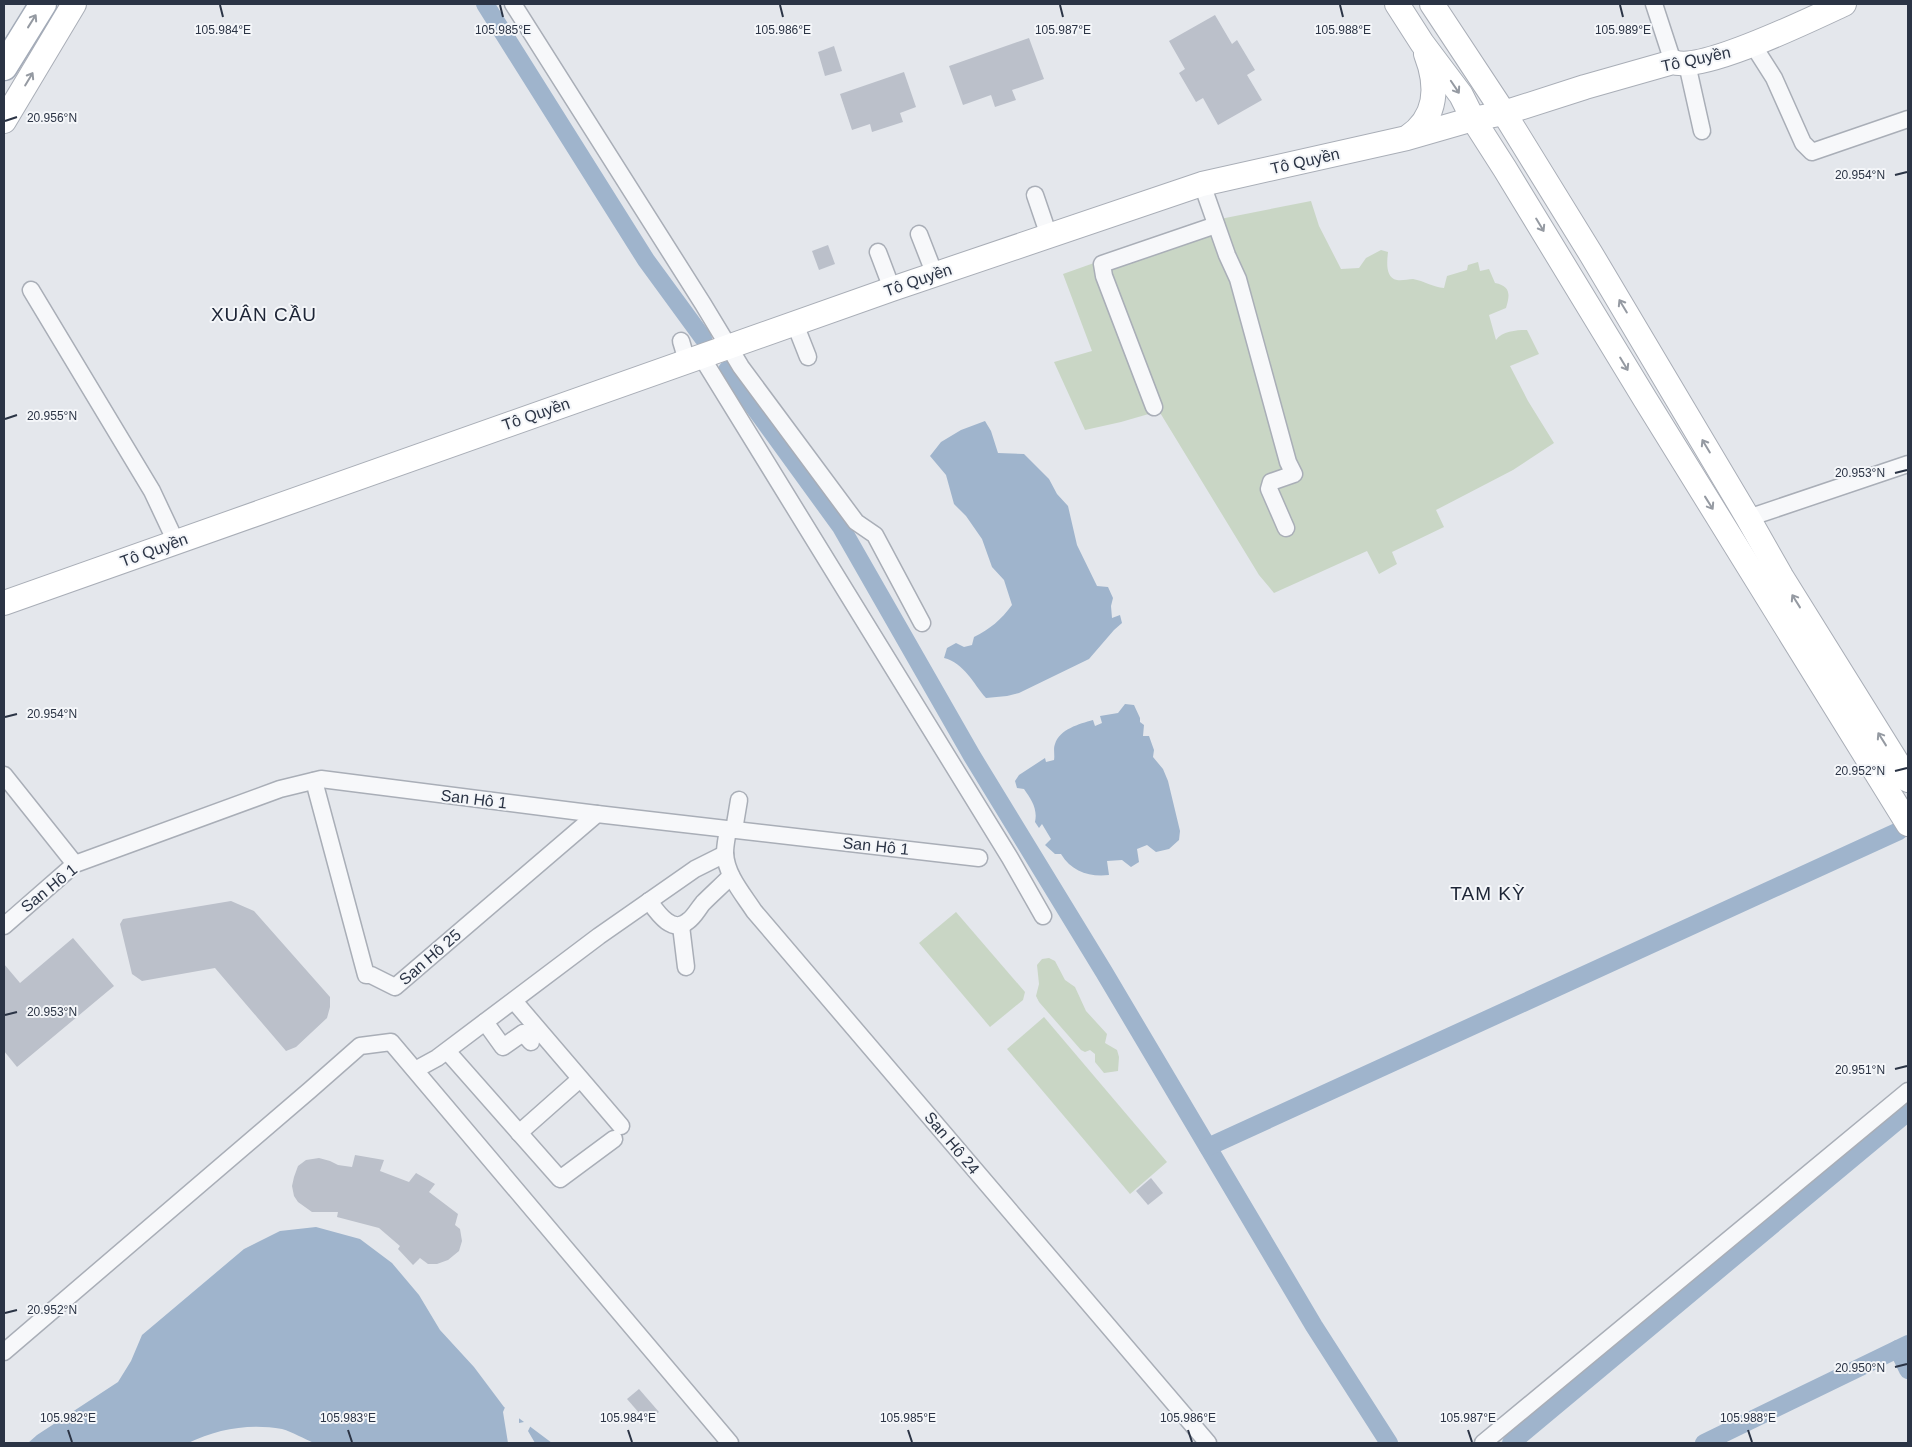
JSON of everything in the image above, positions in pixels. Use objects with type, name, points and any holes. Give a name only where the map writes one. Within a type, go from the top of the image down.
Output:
[{"type":"main road","points":[[4,67],[43,4]]},
{"type":"main road","points":[[4,120],[74,4]]},
{"type":"main road","points":[[1397,4],[1422,43],[1461,95],[1473,118],[1908,824]]},
{"type":"main road","points":[[1432,4],[1504,113],[1596,262],[1748,518],[1780,576],[1908,780]]},
{"type":"main road","name":"Tô Quyền","points":[[4,603],[176,542],[690,353],[729,347],[935,274],[1202,184],[1407,138],[1473,118],[1504,113],[1585,87],[1753,45],[1844,4]]},
{"type":"main road","points":[[1407,138],[1428,119],[1434,95],[1432,71],[1422,43]]},
{"type":"main road","points":[[1724,527],[1748,518]]},
{"type":"street","points":[[513,4],[741,367],[856,522],[875,535],[922,623]]},
{"type":"street","points":[[1654,4],[1680,63],[1702,131]]},
{"type":"street","points":[[1753,45],[1774,78],[1803,143],[1812,152],[1908,119]]},
{"type":"street","points":[[1202,184],[1227,255],[1238,279],[1288,462],[1294,474],[1271,482],[1270,489],[1286,528]]},
{"type":"street","points":[[1035,196],[1049,236]]},
{"type":"street","points":[[1154,407],[1104,276],[1102,264],[1216,225]]},
{"type":"street","points":[[919,234],[935,274]]},
{"type":"street","points":[[878,252],[892,289]]},
{"type":"street","points":[[31,290],[152,491],[176,542]]},
{"type":"street","points":[[795,324],[808,358]]},
{"type":"street","points":[[690,353],[1010,858],[1043,916]]},
{"type":"street","points":[[1748,518],[1908,464]]},
{"type":"street","points":[[4,775],[75,864]]},
{"type":"street","name":"San Hô 1","points":[[4,926],[75,864],[280,789],[321,779],[597,814],[979,858]]},
{"type":"street","name":"San Hô 25","points":[[314,781],[366,975],[371,975],[396,987],[597,814]]},
{"type":"street","name":"San Hô 24","points":[[739,800],[725,854],[731,876],[754,911],[1208,1443]]},
{"type":"street","points":[[415,1070],[447,1051],[599,936],[695,868],[725,854]]},
{"type":"street","points":[[649,901],[660,917],[671,924],[681,926],[731,876]]},
{"type":"street","points":[[681,926],[686,967]]},
{"type":"street","points":[[447,1051],[560,1179],[617,1133],[580,1079],[514,1001]]},
{"type":"street","points":[[485,1022],[503,1047],[523,1032],[531,1042]]},
{"type":"street","points":[[4,1352],[360,1046],[392,1042],[730,1443]]},
{"type":"street","points":[[519,1132],[580,1079]]},
{"type":"street","points":[[1483,1443],[1908,1092]]},
{"type":"green space","points":[[1311,201],[1319,226],[1341,269],[1359,268],[1366,258],[1381,250],[1388,252],[1388,269],[1393,279],[1413,279],[1444,288],[1447,276],[1467,270],[1468,265],[1478,262],[1480,271],[1489,269],[1495,283],[1504,286],[1508,292],[1506,308],[1489,315],[1496,340],[1506,333],[1527,330],[1539,354],[1510,366],[1528,401],[1554,443],[1513,470],[1436,510],[1444,527],[1392,552],[1397,564],[1379,574],[1367,551],[1274,593],[1259,575],[1159,411],[1085,430],[1054,362],[1092,351],[1063,274],[1215,220]]},
{"type":"green space","points":[[956,912],[1025,992],[1023,1000],[990,1027],[919,943]]},
{"type":"green space","points":[[1049,958],[1055,961],[1065,980],[1075,987],[1086,1011],[1107,1034],[1105,1043],[1117,1050],[1119,1057],[1118,1071],[1104,1073],[1095,1062],[1095,1054],[1090,1050],[1085,1052],[1081,1050],[1039,1002],[1036,996],[1039,984],[1037,965],[1042,959]]},
{"type":"green space","points":[[1044,1017],[1167,1162],[1130,1194],[1007,1049]]},
{"type":"water","points":[[985,421],[991,431],[998,453],[1024,454],[1049,479],[1057,494],[1068,506],[1077,545],[1097,586],[1108,587],[1113,598],[1111,606],[1112,618],[1120,615],[1122,623],[1089,659],[1019,693],[986,698],[963,669],[944,658],[947,648],[956,643],[964,647],[972,645],[974,637],[995,624],[1012,605],[1004,580],[992,567],[982,539],[966,516],[954,504],[946,475],[930,456],[941,442],[961,430]]},
{"type":"water","points":[[1125,704],[1134,705],[1140,722],[1144,725],[1143,736],[1149,736],[1154,750],[1153,757],[1163,769],[1168,781],[1180,831],[1179,840],[1169,849],[1156,852],[1147,845],[1137,849],[1139,862],[1131,867],[1122,860],[1107,861],[1109,875],[1088,874],[1070,865],[1061,854],[1055,854],[1045,845],[1051,839],[1042,824],[1039,828],[1035,822],[1035,808],[1024,789],[1017,788],[1015,781],[1019,775],[1045,758],[1046,762],[1054,760],[1055,744],[1061,734],[1076,725],[1093,720],[1095,726],[1102,723],[1100,716],[1118,713]]},
{"type":"water","points":[[316,1227],[360,1239],[392,1263],[419,1295],[440,1330],[474,1367],[504,1407],[552,1443],[314,1443],[282,1429],[245,1427],[210,1434],[188,1443],[28,1443],[37,1435],[118,1382],[131,1361],[142,1335],[244,1249],[280,1231]]},
{"type":"pier","points":[[506,1405],[519,1415],[519,1423],[524,1422],[524,1420],[531,1425],[528,1431],[535,1443],[508,1443],[503,1412]]},
{"type":"building","points":[[1215,15],[1232,44],[1237,40],[1255,70],[1247,75],[1262,100],[1218,125],[1203,98],[1196,102],[1179,73],[1185,69],[1169,41]]},
{"type":"building","points":[[1029,38],[1044,79],[1012,90],[1016,100],[995,107],[991,95],[963,105],[949,66]]},
{"type":"building","points":[[834,46],[842,71],[825,76],[818,52]]},
{"type":"building","points":[[904,72],[916,107],[900,113],[903,122],[872,132],[870,124],[852,130],[840,94]]},
{"type":"building","points":[[828,245],[835,264],[819,270],[812,251]]},
{"type":"building","points":[[231,901],[254,911],[330,997],[327,1018],[296,1047],[286,1051],[215,968],[142,981],[132,974],[120,924],[123,919]]},
{"type":"building","points":[[73,938],[114,986],[17,1067],[4,1051],[4,964],[20,983]]},
{"type":"building","points":[[355,1155],[384,1160],[380,1171],[409,1182],[416,1173],[435,1184],[429,1192],[458,1214],[455,1225],[460,1229],[462,1241],[459,1251],[448,1260],[437,1264],[428,1264],[420,1258],[413,1265],[398,1249],[400,1246],[379,1228],[337,1217],[338,1212],[312,1212],[298,1202],[294,1196],[292,1186],[298,1166],[306,1160],[319,1158],[338,1165],[352,1167]]},
{"type":"building","points":[[1151,1178],[1163,1193],[1148,1205],[1136,1191]]},
{"type":"building","points":[[639,1389],[659,1412],[647,1422],[627,1399]]},
{"type":"waterway","points":[[485,4],[646,260],[703,338]]},
{"type":"waterway","points":[[727,370],[841,527],[972,756],[1104,972],[1314,1326],[1389,1443]]},
{"type":"waterway","points":[[1208,1147],[1899,831]]},
{"type":"waterway","points":[[1511,1443],[1908,1112]]},
{"type":"waterway","points":[[1704,1443],[1908,1344]]},
{"type":"waterway","points":[[1898,1349],[1908,1370]]},
{"type":"district","name":"XUÂN CẦU","points":[[264,314]]},
{"type":"district","name":"TAM KỲ","points":[[1488,893]]}]
